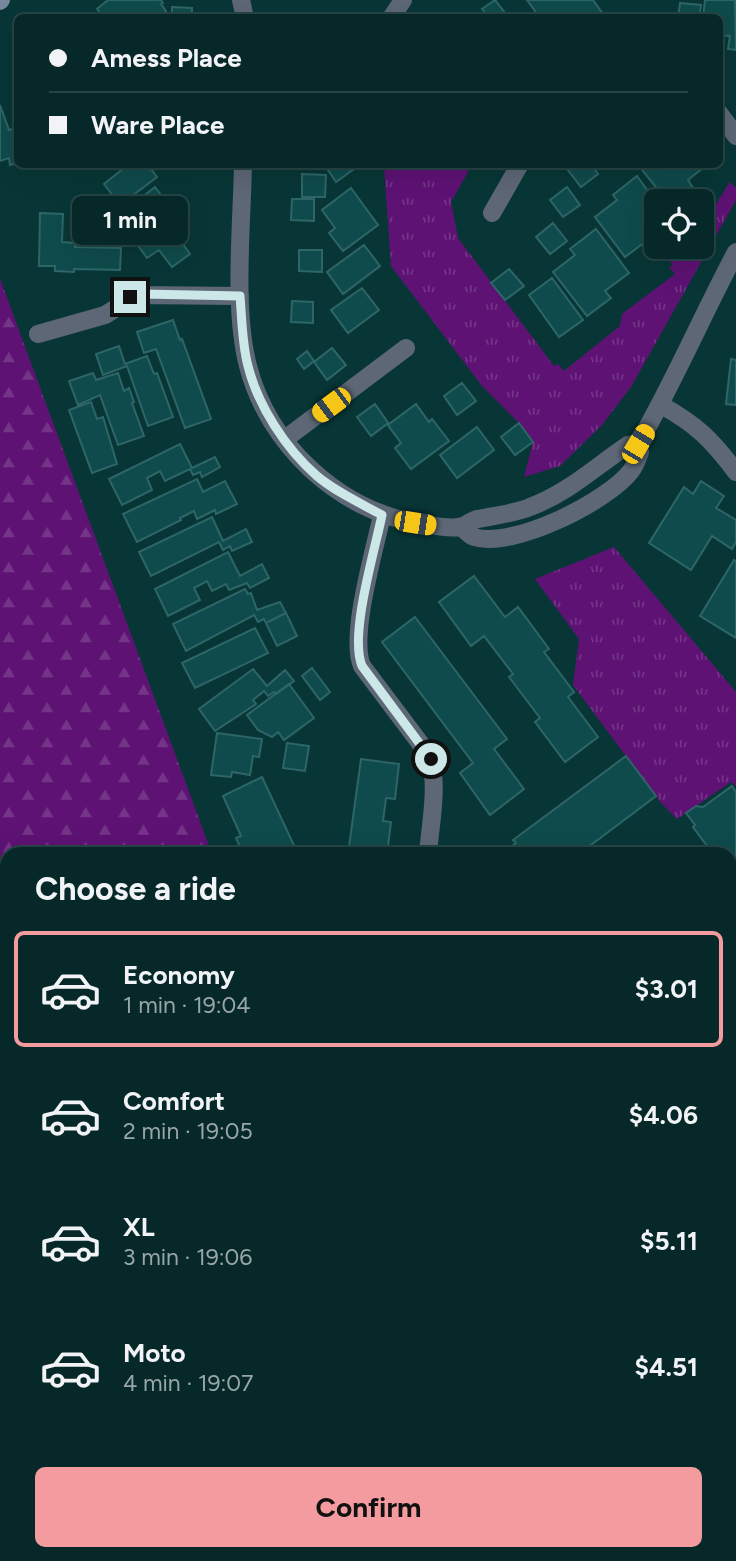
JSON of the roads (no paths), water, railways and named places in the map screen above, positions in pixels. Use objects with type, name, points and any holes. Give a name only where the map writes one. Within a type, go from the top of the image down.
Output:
[{"type":"street","points":[[723,118],[736,136]]},
{"type":"street","points":[[243,168],[240,296],[248,366],[265,408],[285,439],[316,475],[356,502],[382,515],[435,526],[462,527],[476,519],[507,514],[544,502],[569,488],[628,445],[638,444]]},
{"type":"street","points":[[492,213],[518,168]]},
{"type":"street","points":[[462,527],[473,536],[495,537],[530,530],[572,514],[601,496],[631,471],[640,452],[638,444],[661,405],[736,252]]},
{"type":"street","points":[[38,334],[105,315],[136,295],[240,296]]},
{"type":"street","points":[[285,439],[406,348]]},
{"type":"street","points":[[661,405],[708,436],[736,472]]},
{"type":"street","points":[[382,515],[365,594],[358,653],[362,666],[433,764],[429,847]]}]
